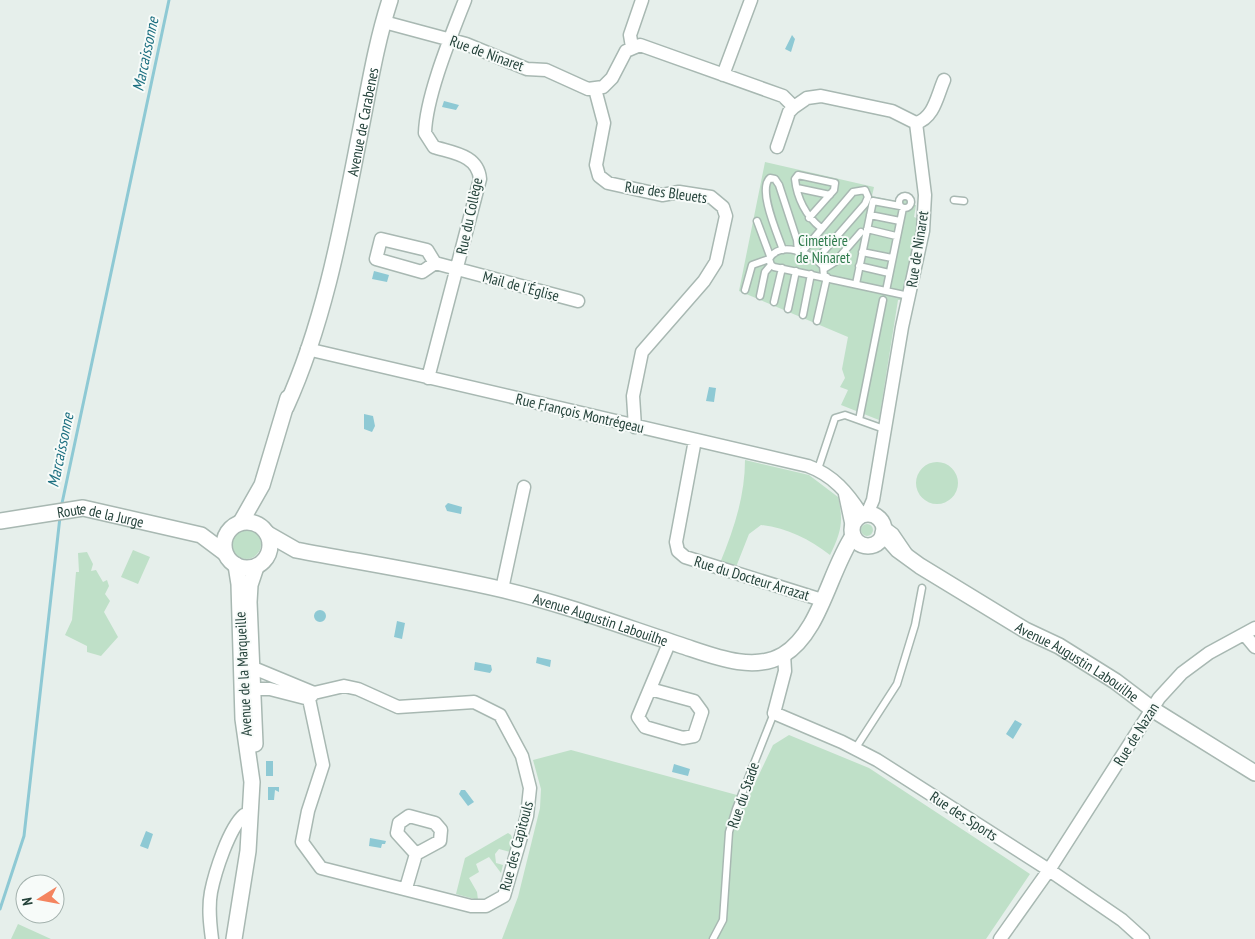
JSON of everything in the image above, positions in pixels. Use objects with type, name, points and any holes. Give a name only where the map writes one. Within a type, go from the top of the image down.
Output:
[{"type":"street","name":"Avenue de Carabenes","points":[[286,407],[298,379],[328,283],[390,0]]},
{"type":"street","name":"Rue du Collège","points":[[428,378],[480,179],[480,173],[473,161],[468,157],[434,147],[425,133],[427,114],[449,39],[465,0]]},
{"type":"street","points":[[632,47],[630,35],[642,0]]},
{"type":"street","points":[[723,75],[751,0]]},
{"type":"street","name":"Rue de Ninaret","points":[[384,22],[449,39],[527,69],[546,70],[580,86],[595,89]]},
{"type":"street","points":[[595,89],[603,87],[612,78],[621,56],[632,47],[648,47],[782,96],[794,107]]},
{"type":"street","points":[[777,147],[789,112],[807,98],[821,96],[892,111],[916,123],[924,120],[929,115],[944,80]]},
{"type":"street","name":"Rue des Bleuets","points":[[595,89],[604,123],[596,166],[599,176],[608,183],[662,195],[679,192],[711,197],[723,207],[726,216],[716,262],[704,281],[642,352],[633,396],[635,427]]},
{"type":"street","name":"Rue de Ninaret","points":[[868,529],[884,429],[924,217],[925,195],[916,123]]},
{"type":"street","name":"Avenue de Carabenes","points":[[266,531],[260,509],[262,485],[286,407],[292,378],[322,281],[336,244]]},
{"type":"street","name":"Mail de l'Église","points":[[435,263],[578,301]]},
{"type":"street","name":"Rue François Montrégeau","points":[[307,349],[818,469],[845,491],[868,529]]},
{"type":"street","name":"Rue du Docteur Arrazat","points":[[694,440],[676,542],[678,552],[685,557],[822,600]]},
{"type":"street","name":"Avenue de Carabenes","points":[[235,525],[262,485]]},
{"type":"street","points":[[502,590],[524,487]]},
{"type":"street","name":"Route de la Jurge","points":[[0,521],[73,508],[98,510],[200,535],[225,553]]},
{"type":"street","points":[[253,522],[266,531],[270,551],[261,563],[246,568],[236,565],[225,553],[224,544],[235,525],[253,522]]},
{"type":"street","name":"Route de la Jurge","points":[[200,535],[235,525]]},
{"type":"street","name":"Avenue Augustin Labouilhe","points":[[266,531],[296,550],[502,590],[551,603],[713,655],[747,662],[766,662],[784,654],[806,631],[822,600],[843,551],[868,529],[912,560],[1025,630],[1065,650],[1115,681],[1152,709],[1255,773]]},
{"type":"street","name":"Avenue Augustin Labouilhe","points":[[261,563],[296,550]]},
{"type":"street","name":"Avenue de la Marqueille","points":[[234,939],[248,852],[252,782],[243,719],[251,667],[250,585],[261,563]]},
{"type":"street","name":"Avenue de la Marqueille","points":[[236,565],[248,686]]},
{"type":"street","points":[[1250,631],[1255,647]]},
{"type":"street","name":"Rue de Nazan","points":[[1000,939],[1049,870],[1159,698],[1182,673],[1209,653],[1250,631]]},
{"type":"street","points":[[650,688],[694,701],[702,712],[694,736],[684,738],[645,726],[638,717],[650,688],[670,641]]},
{"type":"street","name":"Rue du Stade","points":[[774,713],[785,671],[784,654]]},
{"type":"street","points":[[251,667],[311,696]]},
{"type":"street","name":"Rue des Capitouls","points":[[248,686],[311,696],[344,686],[358,689],[398,706],[474,702],[500,715],[522,756],[530,788],[527,816],[504,896],[486,906],[471,906],[406,888],[320,868],[302,842],[308,811],[323,765],[311,696]]},
{"type":"street","name":"Rue des Sports","points":[[774,713],[877,760],[1049,870],[1122,920],[1142,939]]},
{"type":"street","points":[[212,939],[209,909],[211,892],[228,841],[240,819],[244,815],[250,815]]},
{"type":"street","points":[[406,888],[416,854]]},
{"type":"lane","points":[[809,218],[836,186],[835,183],[809,176],[796,176],[797,188],[809,218],[821,228]]},
{"type":"lane","points":[[783,250],[766,196],[766,184],[772,178],[779,184],[800,252]]},
{"type":"lane","points":[[797,188],[830,195]]},
{"type":"lane","points":[[800,252],[854,192],[862,189],[867,193],[865,204],[816,259]]},
{"type":"lane","points":[[954,200],[964,201]]},
{"type":"lane","points":[[856,284],[864,231],[873,201],[901,207],[886,291]]},
{"type":"lane","points":[[870,215],[900,221]]},
{"type":"lane","points":[[757,220],[770,260],[782,268],[811,274],[825,274],[856,284],[909,296]]},
{"type":"lane","points":[[864,231],[896,236]]},
{"type":"lane","points":[[817,321],[825,274],[864,231]]},
{"type":"lane","points":[[745,290],[752,266],[770,260],[783,250],[800,252],[816,259],[825,274]]},
{"type":"lane","points":[[862,252],[892,258]]},
{"type":"lane","points":[[760,296],[765,272],[770,260]]},
{"type":"lane","points":[[859,266],[889,273]]},
{"type":"lane","points":[[774,302],[782,268]]},
{"type":"lane","points":[[788,309],[796,271]]},
{"type":"lane","points":[[803,316],[811,274]]},
{"type":"lane","points":[[859,420],[883,300]]},
{"type":"lane","points":[[818,469],[835,418],[845,415],[884,429]]},
{"type":"lane","points":[[868,529],[887,526],[895,532],[909,550],[912,560]]},
{"type":"lane","points":[[855,749],[897,684],[915,625],[922,588]]},
{"type":"lane","name":"Rue du Stade","points":[[713,939],[723,920],[729,832],[774,713]]},
{"type":"green space","name":"Cimetière de Ninaret","points":[[765,162],[874,187],[872,196],[896,201],[898,196],[906,194],[911,196],[913,205],[916,205],[914,217],[919,219],[902,300],[898,300],[879,420],[841,405],[848,390],[840,387],[845,378],[842,369],[848,337],[739,291]]},
{"type":"green space","points":[[745,460],[809,475],[838,497],[841,520],[837,540],[830,555],[797,535],[771,526],[761,525],[749,534],[736,567],[720,563],[738,512]]},
{"type":"green space","points":[[941,462],[949,465],[955,471],[958,483],[955,495],[949,501],[933,504],[925,501],[919,495],[916,479],[919,471],[925,465]]},
{"type":"green space","points":[[867,524],[873,530],[867,536],[861,530]]},
{"type":"green space","points":[[246,529],[257,533],[261,544],[257,555],[246,559],[235,555],[231,544],[235,533]]},
{"type":"green space","points":[[133,550],[150,557],[138,584],[121,577]]},
{"type":"green space","points":[[87,552],[93,564],[91,571],[96,570],[103,582],[107,580],[109,586],[105,594],[110,601],[104,612],[118,637],[101,656],[87,652],[87,646],[65,635],[72,620],[76,572],[79,572],[78,553]]},
{"type":"green space","points":[[789,735],[869,768],[1030,874],[986,939],[502,939],[518,897],[540,808],[541,789],[533,760],[571,750],[748,798],[773,745]]},
{"type":"green space","points":[[508,833],[513,841],[510,852],[499,849],[495,854],[496,863],[503,865],[501,873],[489,857],[476,864],[479,872],[469,878],[477,892],[478,900],[456,894],[465,858]]},
{"type":"green space","points":[[18,924],[51,939],[11,939]]},
{"type":"water","points":[[792,35],[795,39],[791,52],[785,49]]},
{"type":"water","points":[[444,101],[459,105],[456,110],[442,107]]},
{"type":"water","points":[[374,271],[389,275],[387,282],[372,279]]},
{"type":"water","points":[[709,387],[716,388],[714,402],[706,401]]},
{"type":"water","points":[[364,414],[373,416],[375,426],[372,432],[364,429]]},
{"type":"water","points":[[448,503],[462,507],[461,514],[447,511],[445,506]]},
{"type":"water","points":[[320,610],[326,616],[320,622],[314,616]]},
{"type":"water","points":[[397,621],[405,623],[402,639],[394,637]]},
{"type":"water","points":[[537,657],[551,660],[550,667],[536,663]]},
{"type":"water","points":[[475,662],[491,665],[492,670],[490,673],[474,670]]},
{"type":"water","points":[[1015,720],[1022,724],[1013,739],[1006,734]]},
{"type":"water","points":[[266,761],[273,761],[273,776],[266,776]]},
{"type":"water","points":[[674,764],[690,769],[688,776],[672,772]]},
{"type":"water","points":[[268,787],[279,787],[279,792],[275,790],[274,800],[268,800]]},
{"type":"water","points":[[461,790],[465,790],[474,802],[468,806],[459,794]]},
{"type":"water","points":[[146,831],[153,834],[148,849],[140,846]]},
{"type":"water","points":[[370,838],[386,841],[385,844],[382,844],[381,848],[369,846]]},
{"type":"waterway","name":"Marcaissonne","points":[[61,508],[169,0]]},
{"type":"waterway","name":"Marcaissonne","points":[[0,909],[24,836],[60,517]]}]
